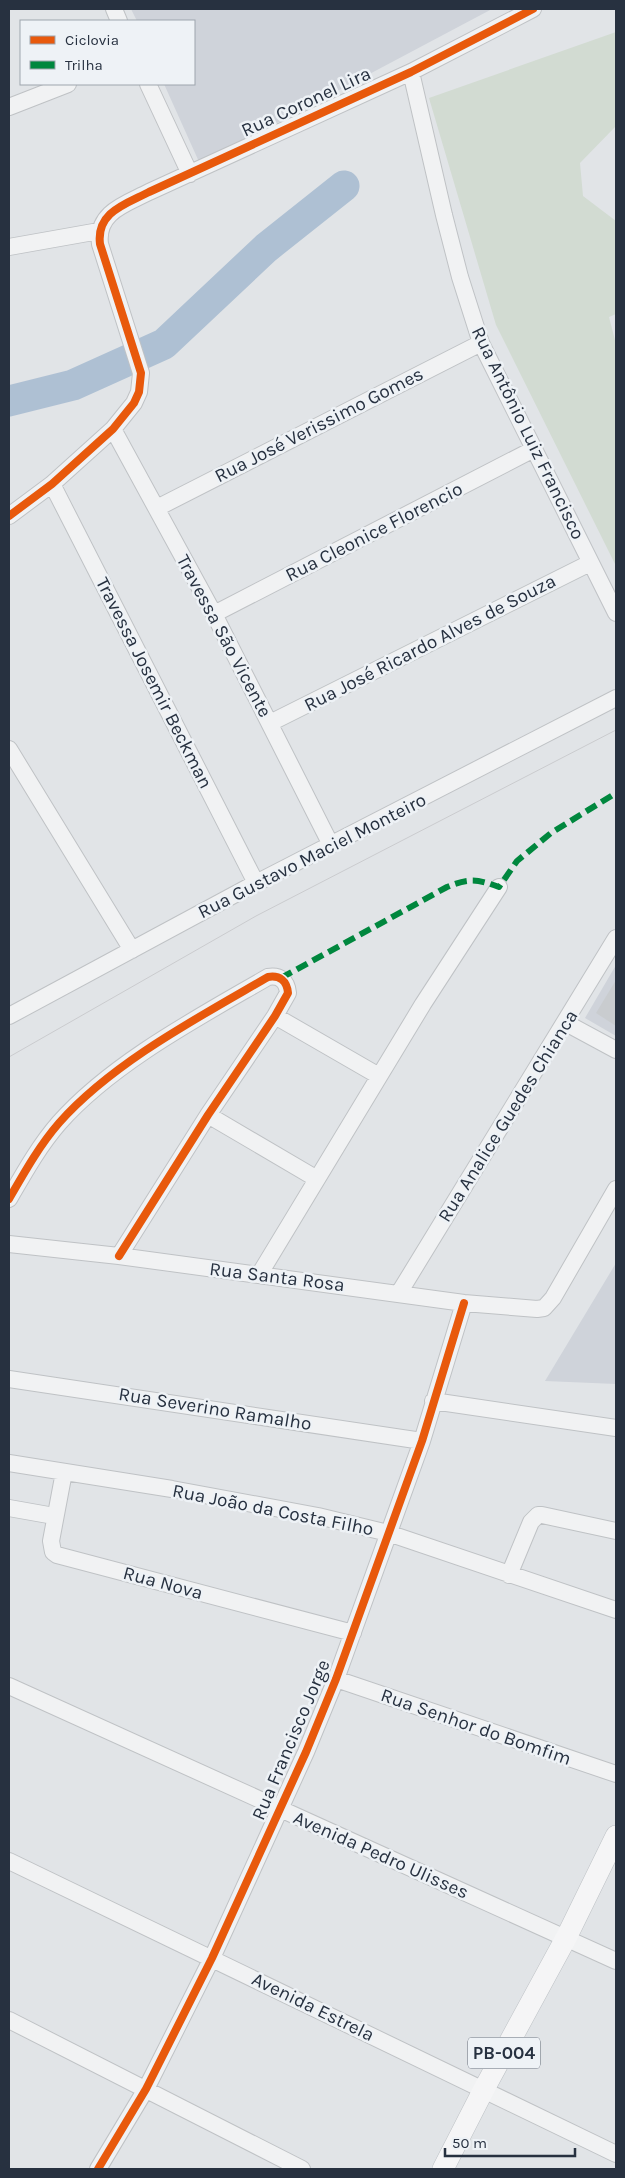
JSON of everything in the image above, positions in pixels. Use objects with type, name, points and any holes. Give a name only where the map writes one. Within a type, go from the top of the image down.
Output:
[{"type":"main road","name":"PB-004","points":[[443,2169],[566,1938],[616,1836]]},
{"type":"street","name":"Rua Coronel Lira","points":[[99,231],[105,220],[115,210],[149,192],[410,72],[533,9]]},
{"type":"street","name":"Rua Antônio Luiz Francisco","points":[[410,72],[448,233],[480,343],[616,613]]},
{"type":"street","points":[[9,107],[65,85]]},
{"type":"street","points":[[148,85],[190,174]]},
{"type":"street","points":[[9,247],[99,231],[100,244],[132,350],[141,373],[139,392],[134,403],[113,429],[52,484],[9,516]]},
{"type":"street","name":"Rua José Verissimo Gomes","points":[[157,508],[480,343]]},
{"type":"street","name":"Travessa São Vicente","points":[[113,429],[214,614],[331,845]]},
{"type":"street","name":"Rua Cleonice Florencio","points":[[214,614],[534,449]]},
{"type":"street","name":"Travessa Josemir Beckman","points":[[52,484],[256,883]]},
{"type":"street","name":"Rua José Ricardo Alves de Souza","points":[[270,723],[590,563]]},
{"type":"street","name":"Rua Gustavo Maciel Monteiro","points":[[9,1016],[256,883],[616,698]]},
{"type":"street","points":[[9,749],[132,950]]},
{"type":"street","points":[[259,1275],[379,1076],[472,926],[499,887]]},
{"type":"street","name":"Rua Analice Guedes Chianca","points":[[399,1293],[566,1023],[616,938]]},
{"type":"street","points":[[9,1199],[27,1168],[59,1123],[91,1092],[139,1056],[210,1010],[268,978],[274,976],[281,978],[285,983],[288,993],[275,1016],[208,1115],[118,1256]]},
{"type":"street","points":[[275,1016],[379,1076]]},
{"type":"street","points":[[566,1023],[616,1050]]},
{"type":"street","points":[[208,1115],[317,1179]]},
{"type":"street","name":"Rua Santa Rosa","points":[[9,1244],[118,1256],[464,1303],[530,1309],[544,1308],[553,1298],[616,1189]]},
{"type":"street","name":"Rua Francisco Jorge","points":[[98,2169],[146,2089],[212,1958],[336,1679],[422,1440],[464,1303]]},
{"type":"street","name":"Rua Severino Ramalho","points":[[9,1379],[422,1440]]},
{"type":"street","points":[[433,1401],[616,1428]]},
{"type":"street","name":"Rua João da Costa Filho","points":[[9,1463],[318,1516],[388,1534],[616,1610]]},
{"type":"street","name":"Rua Nova","points":[[64,1472],[54,1516],[51,1541],[53,1552],[56,1555],[353,1633]]},
{"type":"street","points":[[9,1508],[54,1516]]},
{"type":"street","points":[[510,1575],[531,1522],[538,1515],[616,1531]]},
{"type":"street","name":"Rua Senhor do Bomfim","points":[[336,1679],[616,1774]]},
{"type":"street","name":"Avenida Pedro Ulisses","points":[[9,1686],[616,1961]]},
{"type":"street","name":"Avenida Estrela","points":[[9,1861],[616,2154]]},
{"type":"street","points":[[9,2020],[302,2169]]},
{"type":"shaded area","points":[[131,9],[492,9],[200,164],[164,85],[195,85],[195,20],[136,20]]},
{"type":"shaded area","points":[[616,32],[616,126],[580,163],[583,196],[616,221],[616,314],[609,317],[616,344],[616,566],[496,325],[429,98]]},
{"type":"shaded area","points":[[616,965],[616,1036],[585,1018]]},
{"type":"shaded area","points":[[616,1263],[616,1384],[545,1381]]},
{"type":"building","points":[[616,980],[616,1026],[596,1013]]},
{"type":"waterway","points":[[9,401],[73,385],[164,344],[266,248],[344,186]]},
{"type":"tram line","points":[[9,1057],[256,916],[616,730]]},
{"type":"marked path","points":[[281,978],[447,887],[467,881],[485,882],[499,887],[517,861],[551,833],[616,793]]},
{"type":"cycle path","points":[[9,516],[52,484],[113,429],[134,403],[139,392],[141,373],[100,244],[100,233],[103,224],[114,210],[149,192],[411,72],[533,9]]},
{"type":"cycle path","points":[[9,1199],[32,1160],[59,1123],[104,1080],[157,1042],[214,1008],[268,977],[279,978],[284,982],[288,993],[275,1016],[208,1115],[119,1256]]},
{"type":"cycle path","points":[[98,2169],[146,2089],[212,1958],[306,1752],[336,1679],[422,1441],[464,1303]]}]
